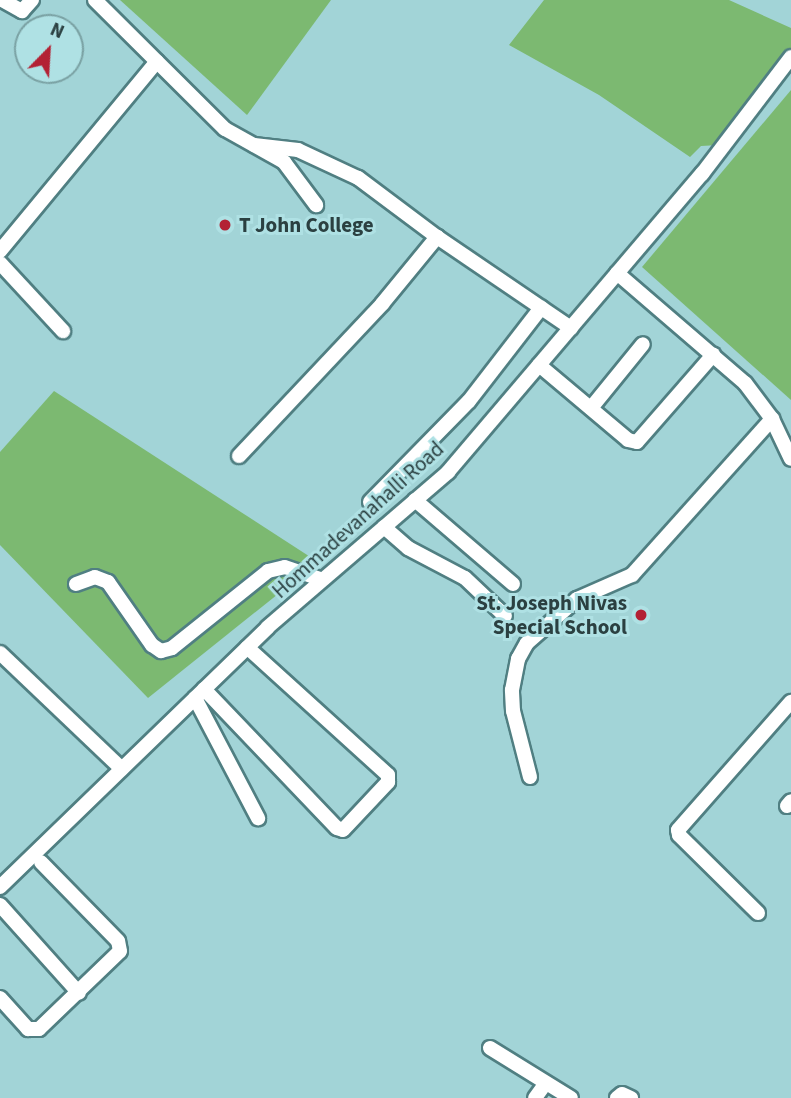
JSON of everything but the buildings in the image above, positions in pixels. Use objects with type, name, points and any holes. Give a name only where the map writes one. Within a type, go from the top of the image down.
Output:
[{"type":"street","points":[[2,0],[22,11],[32,0]]},
{"type":"street","points":[[94,0],[225,129],[284,162],[316,205]]},
{"type":"street","name":"Hommadevanahalli Road","points":[[0,887],[247,647],[448,472],[702,174],[791,57]]},
{"type":"street","points":[[0,251],[157,61]]},
{"type":"street","points":[[254,145],[298,150],[358,178],[437,237],[571,328]]},
{"type":"street","points":[[239,456],[382,304],[437,237]]},
{"type":"street","points":[[0,263],[63,331]]},
{"type":"street","points":[[617,273],[745,383],[772,419],[791,459]]},
{"type":"street","points":[[370,502],[469,401],[541,308]]},
{"type":"street","points":[[591,408],[643,344]]},
{"type":"street","points":[[539,365],[628,440],[637,442],[713,355]]},
{"type":"street","points":[[530,777],[513,711],[512,691],[518,659],[527,643],[577,599],[632,575],[772,419]]},
{"type":"street","points":[[415,500],[513,583]]},
{"type":"street","points":[[384,527],[408,548],[465,579],[505,616]]},
{"type":"street","points":[[76,584],[95,577],[107,582],[152,645],[161,650],[172,648],[268,571],[285,567],[322,580]]},
{"type":"street","points":[[199,694],[343,831],[388,782],[388,775],[247,647]]},
{"type":"street","points":[[0,653],[122,769]]},
{"type":"street","points":[[199,694],[258,818]]},
{"type":"street","points":[[758,913],[679,835],[678,830],[791,702]]},
{"type":"street","points":[[0,998],[24,1025],[33,1030],[79,993],[118,956],[120,945],[41,862]]},
{"type":"street","points":[[0,905],[79,993]]},
{"type":"street","points":[[489,1048],[571,1098]]},
{"type":"street","points":[[535,1098],[545,1084]]},
{"type":"street","points":[[617,1098],[622,1094],[631,1098]]},
{"type":"green space","points":[[120,0],[331,0],[247,115]]},
{"type":"green space","points":[[544,0],[729,0],[791,28],[791,48],[719,145],[701,146],[690,157],[599,95],[509,45]]},
{"type":"green space","points":[[791,90],[791,400],[642,267]]},
{"type":"green space","points":[[54,391],[318,562],[148,698],[0,545],[0,452]]},
{"type":"place","name":"T John College","points":[[225,225]]},
{"type":"place","name":"St. Joseph Nivas Special School","points":[[641,615]]}]
